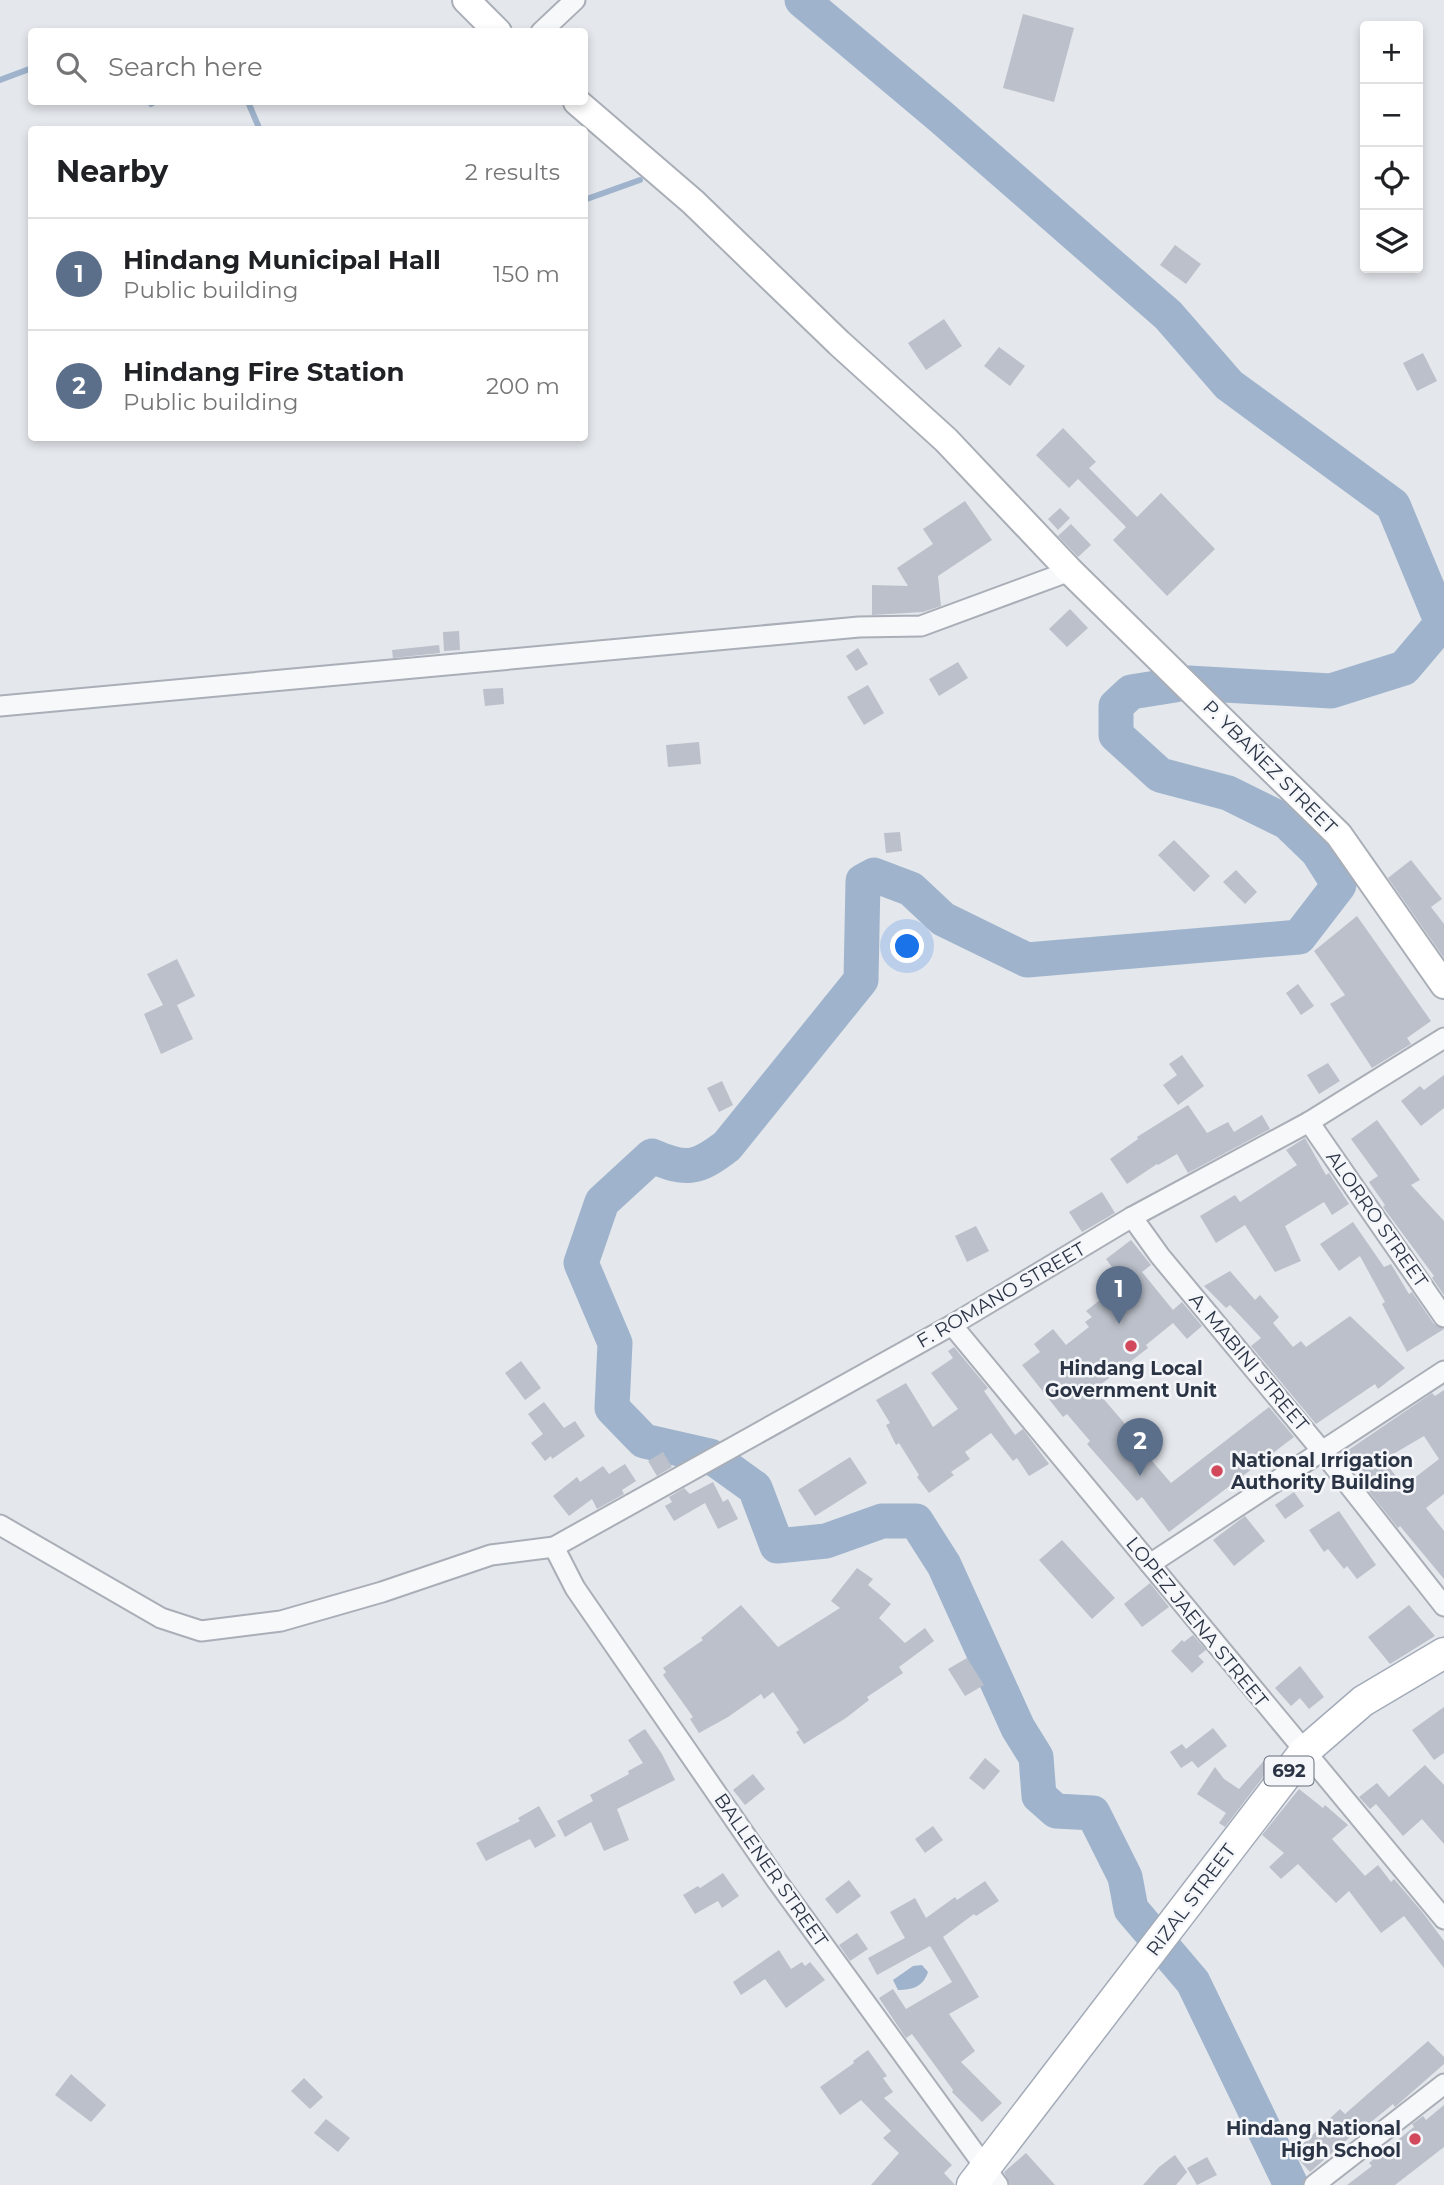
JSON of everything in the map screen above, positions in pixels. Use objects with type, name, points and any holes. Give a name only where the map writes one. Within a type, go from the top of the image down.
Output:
[{"type":"main road","name":"RIZAL STREET","points":[[986,2179],[1170,1928],[1304,1752],[1363,1701],[1444,1653]]},
{"type":"street","points":[[466,0],[494,28]]},
{"type":"street","points":[[545,28],[575,0]]},
{"type":"street","name":"P. YBAÑEZ STREET","points":[[581,105],[694,202],[839,343],[946,440],[1070,571],[1339,835],[1444,985]]},
{"type":"street","points":[[0,706],[859,627],[921,626],[1070,571]]},
{"type":"street","name":"F. ROMANO STREET","points":[[555,1547],[953,1325],[1132,1217],[1309,1122],[1444,1038]]},
{"type":"street","name":"ALORRO STREET","points":[[1309,1122],[1444,1317]]},
{"type":"street","name":"A. MABINI STREET","points":[[1132,1217],[1160,1256],[1322,1451],[1444,1606]]},
{"type":"street","name":"LOPEZ JAENA STREET","points":[[953,1325],[1444,1919]]},
{"type":"street","points":[[1150,1564],[1444,1371]]},
{"type":"street","points":[[0,1525],[161,1618],[201,1631],[281,1621],[382,1592],[491,1555],[555,1547]]},
{"type":"street","name":"BALLENER STREET","points":[[555,1547],[575,1588],[986,2179]]},
{"type":"street","points":[[1316,2183],[1444,2084]]},
{"type":"water","points":[[922,1965],[928,1972],[923,1981],[912,1988],[898,1990],[893,1980],[913,1966]]},
{"type":"building","points":[[1023,14],[1074,28],[1054,102],[1003,88]]},
{"type":"building","points":[[1175,245],[1201,264],[1186,284],[1160,265]]},
{"type":"building","points":[[944,319],[962,346],[926,370],[908,343]]},
{"type":"building","points":[[999,347],[1025,366],[1010,386],[984,366]]},
{"type":"building","points":[[1423,353],[1437,381],[1417,391],[1403,363]]},
{"type":"building","points":[[1063,428],[1096,462],[1089,468],[1137,517],[1161,493],[1215,549],[1167,596],[1113,540],[1126,527],[1078,479],[1069,488],[1036,455]]},
{"type":"building","points":[[965,501],[992,540],[938,576],[941,606],[923,612],[872,615],[872,585],[908,586],[897,568],[933,544],[923,529]]},
{"type":"building","points":[[1060,508],[1070,518],[1058,530],[1048,519]]},
{"type":"building","points":[[1071,524],[1091,545],[1078,557],[1058,536]]},
{"type":"building","points":[[1070,609],[1088,628],[1067,647],[1049,629]]},
{"type":"building","points":[[459,631],[460,650],[444,651],[443,632]]},
{"type":"building","points":[[439,645],[440,653],[393,658],[392,650]]},
{"type":"building","points":[[858,648],[868,664],[856,671],[846,656]]},
{"type":"building","points":[[958,662],[968,678],[939,696],[929,679]]},
{"type":"building","points":[[868,685],[884,713],[864,725],[847,697]]},
{"type":"building","points":[[503,688],[504,704],[485,706],[483,689]]},
{"type":"building","points":[[699,742],[701,764],[668,767],[666,745]]},
{"type":"building","points":[[900,832],[902,851],[886,853],[884,833]]},
{"type":"building","points":[[1174,840],[1210,876],[1194,892],[1158,855]]},
{"type":"building","points":[[1411,860],[1442,899],[1431,907],[1444,924],[1444,958],[1388,878]]},
{"type":"building","points":[[1236,870],[1257,892],[1245,904],[1223,882]]},
{"type":"building","points":[[1357,916],[1431,1021],[1407,1038],[1411,1044],[1372,1068],[1330,1004],[1345,995],[1314,951]]},
{"type":"building","points":[[177,959],[195,996],[177,1005],[193,1039],[161,1054],[144,1014],[163,1005],[147,974]]},
{"type":"building","points":[[1298,984],[1314,1006],[1301,1015],[1286,993]]},
{"type":"building","points":[[1182,1055],[1204,1086],[1178,1105],[1163,1085],[1177,1075],[1169,1064]]},
{"type":"building","points":[[1328,1063],[1340,1081],[1319,1094],[1307,1075]]},
{"type":"building","points":[[1444,1075],[1444,1108],[1421,1126],[1401,1101],[1420,1086],[1424,1090]]},
{"type":"building","points":[[722,1081],[733,1105],[719,1112],[707,1088]]},
{"type":"building","points":[[1188,1105],[1207,1133],[1228,1122],[1234,1132],[1262,1115],[1270,1129],[1188,1173],[1177,1154],[1127,1184],[1110,1159],[1138,1139],[1137,1137]]},
{"type":"building","points":[[1377,1120],[1420,1180],[1411,1185],[1444,1221],[1444,1295],[1432,1278],[1434,1276],[1383,1207],[1385,1205],[1369,1182],[1378,1176],[1351,1139]]},
{"type":"building","points":[[1305,1138],[1326,1175],[1329,1173],[1349,1204],[1332,1215],[1324,1202],[1285,1226],[1301,1261],[1275,1272],[1245,1225],[1216,1243],[1200,1216],[1235,1195],[1240,1202],[1297,1165],[1286,1150]]},
{"type":"building","points":[[1102,1192],[1115,1213],[1082,1232],[1069,1212]]},
{"type":"building","points":[[1353,1222],[1384,1267],[1391,1264],[1409,1294],[1412,1292],[1434,1324],[1444,1329],[1407,1352],[1382,1304],[1385,1302],[1360,1256],[1339,1271],[1320,1244]]},
{"type":"building","points":[[976,1226],[989,1251],[967,1262],[955,1236]]},
{"type":"building","points":[[1131,1240],[1151,1265],[1142,1272],[1173,1310],[1182,1302],[1202,1326],[1187,1339],[1173,1323],[1146,1345],[1148,1348],[1095,1389],[1144,1446],[1141,1448],[1171,1483],[1269,1407],[1294,1437],[1169,1532],[1142,1497],[1137,1501],[1087,1444],[1090,1441],[1067,1414],[1063,1417],[1022,1365],[1040,1352],[1034,1344],[1053,1329],[1066,1345],[1089,1327],[1085,1322],[1092,1317],[1086,1311],[1123,1282],[1106,1259]]},
{"type":"building","points":[[1230,1271],[1255,1300],[1260,1295],[1279,1317],[1273,1323],[1293,1347],[1301,1341],[1306,1347],[1350,1316],[1405,1368],[1378,1389],[1375,1384],[1316,1424],[1251,1346],[1261,1338],[1230,1305],[1226,1308],[1204,1286]]},
{"type":"building","points":[[954,1347],[988,1388],[984,1391],[1015,1435],[1023,1429],[1049,1464],[1029,1476],[1017,1458],[1013,1461],[991,1433],[965,1452],[970,1459],[951,1472],[954,1475],[929,1493],[899,1443],[896,1445],[886,1425],[890,1423],[876,1400],[906,1383],[933,1427],[958,1409],[931,1373],[953,1358],[948,1351]]},
{"type":"building","points":[[521,1361],[541,1388],[525,1400],[505,1373]]},
{"type":"building","points":[[1444,1390],[1444,1494],[1426,1508],[1444,1531],[1444,1579],[1363,1484],[1365,1482],[1344,1453],[1432,1393],[1435,1396]],"holes":[[[1424,1436],[1439,1459],[1404,1486],[1383,1460]]]},
{"type":"building","points":[[544,1402],[564,1428],[575,1421],[585,1436],[545,1461],[531,1443],[543,1434],[528,1414]]},
{"type":"building","points":[[663,1452],[672,1467],[657,1476],[648,1461]]},
{"type":"building","points":[[850,1457],[867,1483],[815,1516],[798,1490]]},
{"type":"building","points":[[625,1464],[636,1481],[622,1490],[624,1494],[597,1509],[592,1499],[569,1516],[553,1496],[577,1477],[580,1482],[603,1466],[609,1474]]},
{"type":"building","points":[[713,1482],[723,1502],[728,1499],[738,1519],[718,1529],[705,1503],[674,1521],[665,1506],[672,1502],[669,1497],[684,1488],[690,1494]]},
{"type":"building","points":[[1294,1492],[1304,1506],[1285,1519],[1275,1505]]},
{"type":"building","points":[[1339,1511],[1376,1565],[1357,1579],[1347,1566],[1344,1569],[1328,1549],[1324,1552],[1309,1530]]},
{"type":"building","points":[[1245,1516],[1265,1541],[1234,1566],[1213,1540]]},
{"type":"building","points":[[1062,1540],[1115,1598],[1092,1619],[1039,1560]]},
{"type":"building","points":[[857,1568],[873,1579],[868,1585],[891,1604],[879,1618],[905,1643],[925,1628],[934,1641],[899,1667],[903,1673],[867,1697],[869,1700],[804,1744],[796,1732],[799,1730],[773,1692],[764,1699],[761,1694],[699,1733],[690,1719],[693,1717],[663,1675],[666,1672],[663,1668],[703,1640],[701,1638],[741,1605],[778,1647],[840,1608],[831,1601]]},
{"type":"building","points":[[1150,1583],[1169,1607],[1142,1627],[1124,1604]]},
{"type":"building","points":[[1409,1605],[1435,1636],[1390,1664],[1368,1637]]},
{"type":"building","points":[[1193,1635],[1206,1650],[1198,1656],[1204,1662],[1192,1673],[1171,1651],[1182,1640],[1184,1642]]},
{"type":"building","points":[[967,1658],[984,1685],[965,1696],[948,1669]]},
{"type":"building","points":[[1300,1666],[1324,1697],[1309,1709],[1300,1698],[1291,1706],[1275,1688]]},
{"type":"building","points":[[1444,1707],[1444,1753],[1434,1760],[1412,1730]]},
{"type":"building","points":[[1213,1728],[1227,1746],[1198,1768],[1192,1761],[1181,1768],[1170,1752],[1182,1744],[1186,1749]]},
{"type":"building","points":[[645,1729],[675,1780],[617,1809],[629,1840],[604,1851],[591,1822],[565,1837],[557,1821],[593,1801],[590,1795],[629,1774],[628,1771],[643,1763],[628,1740]]},
{"type":"building","points":[[1269,1755],[1276,1760],[1225,1827],[1219,1823],[1226,1813],[1197,1794],[1215,1767],[1224,1779],[1239,1789]]},
{"type":"building","points":[[985,1758],[1000,1771],[984,1790],[969,1778]]},
{"type":"building","points":[[1425,1765],[1444,1785],[1444,1844],[1422,1819],[1403,1836],[1376,1804],[1370,1809],[1359,1797],[1377,1783],[1389,1797]]},
{"type":"building","points":[[753,1774],[765,1789],[745,1805],[733,1790]]},
{"type":"building","points":[[1299,1789],[1323,1808],[1325,1805],[1348,1825],[1332,1839],[1365,1876],[1378,1865],[1391,1882],[1394,1879],[1423,1913],[1444,1941],[1444,1968],[1404,1916],[1381,1933],[1349,1891],[1336,1903],[1298,1864],[1281,1879],[1269,1867],[1284,1853],[1262,1835]]},
{"type":"building","points":[[539,1806],[556,1836],[535,1848],[530,1839],[486,1861],[476,1843],[520,1821],[518,1818]]},
{"type":"building","points":[[933,1826],[943,1840],[925,1853],[915,1839]]},
{"type":"building","points":[[723,1873],[739,1896],[722,1908],[718,1901],[695,1914],[683,1895]]},
{"type":"building","points":[[849,1880],[861,1896],[837,1914],[825,1899]]},
{"type":"building","points":[[985,1881],[999,1901],[976,1916],[974,1914],[943,1937],[979,1997],[949,2014],[975,2051],[961,2062],[1002,2103],[982,2122],[952,2092],[912,2034],[906,2038],[879,1998],[893,1989],[906,2009],[952,1982],[930,1946],[877,1975],[868,1958],[905,1938],[890,1912],[915,1898],[926,1918],[955,1897],[957,1900]]},
{"type":"building","points":[[857,1933],[868,1949],[850,1961],[839,1945]]},
{"type":"building","points":[[779,1950],[791,1969],[802,1962],[805,1966],[810,1962],[825,1980],[786,2008],[765,1979],[741,1995],[733,1982]]},
{"type":"building","points":[[1428,2041],[1444,2057],[1444,2064],[1395,2107],[1393,2104],[1365,2127],[1364,2125],[1310,2172],[1293,2153],[1340,2109],[1345,2114]]},
{"type":"building","points":[[868,2050],[887,2076],[883,2078],[893,2092],[884,2098],[952,2165],[944,2173],[955,2185],[871,2185],[899,2153],[883,2138],[891,2131],[861,2100],[840,2115],[820,2087]]},
{"type":"building","points":[[71,2074],[106,2105],[91,2122],[55,2095]]},
{"type":"building","points":[[304,2078],[323,2097],[310,2109],[291,2091]]},
{"type":"building","points":[[1444,2105],[1444,2147],[1395,2185],[1347,2185],[1372,2166],[1369,2163],[1414,2127],[1412,2124],[1423,2116],[1426,2120]]},
{"type":"building","points":[[326,2119],[350,2138],[338,2152],[314,2133]]},
{"type":"building","points":[[1026,2153],[1055,2185],[1010,2185],[1004,2172]]},
{"type":"building","points":[[1175,2155],[1187,2172],[1176,2185],[1143,2185],[1159,2167]]},
{"type":"building","points":[[1207,2157],[1217,2175],[1197,2185],[1187,2168]]},
{"type":"waterway","points":[[802,0],[1168,315],[1229,385],[1393,505],[1442,623],[1404,668],[1331,691],[1189,683]]},
{"type":"waterway","points":[[0,80],[28,70]]},
{"type":"waterway","points":[[249,105],[258,126]]},
{"type":"waterway","points":[[588,199],[640,180]]},
{"type":"waterway","points":[[710,1456],[644,1441],[612,1408],[615,1343],[581,1263],[602,1202],[652,1156],[674,1164],[691,1165],[708,1159],[727,1146],[861,980],[863,881],[874,875],[911,889],[943,919],[1027,960],[1299,937],[1339,885],[1318,852],[1287,822],[1228,793],[1160,775],[1116,735],[1116,706],[1131,692],[1175,685]]},
{"type":"waterway","points":[[716,1460],[755,1488],[777,1546],[826,1541],[882,1521],[916,1521],[944,1565],[1018,1728],[1036,1757],[1039,1796],[1056,1811],[1093,1813],[1125,1877],[1131,1909],[1193,1982],[1291,2185]]},
{"type":"place","name":"Hindang Municipal Hall","points":[[1119,1324]]},
{"type":"place","name":"Hindang Local Government Unit","points":[[1131,1346]]},
{"type":"place","name":"National Irrigation Authority Building","points":[[1217,1471]]},
{"type":"place","name":"Hindang Fire Station","points":[[1140,1476]]},
{"type":"place","name":"Hindang National High School","points":[[1415,2139]]}]
